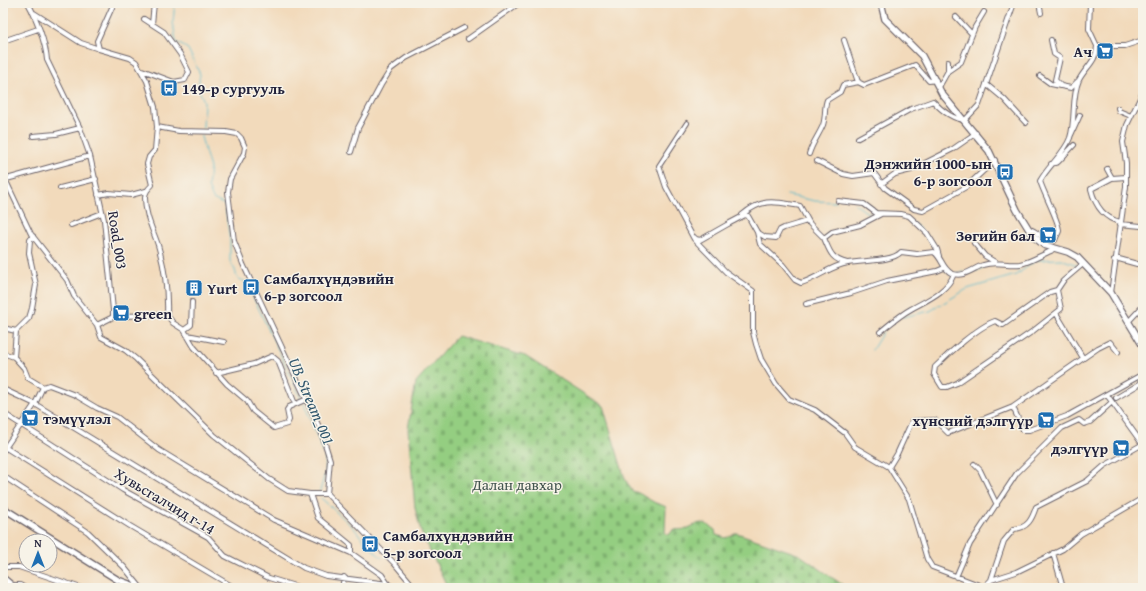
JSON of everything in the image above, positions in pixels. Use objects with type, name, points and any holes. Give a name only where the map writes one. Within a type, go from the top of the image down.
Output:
[{"type":"main road","points":[[881,3],[885,19],[922,56],[948,101],[976,133],[995,160],[1010,195],[1028,230],[1039,242],[1068,252],[1083,264],[1111,293],[1143,346]]},
{"type":"main road","points":[[3,508],[118,580],[140,588]]},
{"type":"main road","points":[[3,578],[14,587]]},
{"type":"street","points":[[28,3],[34,13],[81,43],[130,58],[136,62],[142,70],[155,107],[157,128],[155,150],[149,157],[147,164],[152,185],[146,191],[131,195],[109,193],[98,195]]},
{"type":"street","points":[[99,49],[97,41],[114,3]]},
{"type":"street","points":[[152,24],[154,3]]},
{"type":"street","points":[[468,39],[519,3]]},
{"type":"street","points":[[858,138],[879,128],[911,109],[932,101],[951,116],[965,120],[978,105],[1014,3]]},
{"type":"street","points":[[1039,3],[1041,13]]},
{"type":"street","points":[[1069,139],[1075,97],[1079,81],[1086,69],[1093,63],[1097,53],[1097,46],[1089,29],[1090,3]]},
{"type":"street","points":[[1089,9],[1094,3]]},
{"type":"street","points":[[939,87],[948,71],[962,62],[972,34],[984,12]]},
{"type":"street","name":"Road_003","points":[[34,13],[46,53],[46,60],[80,128],[88,149],[96,179],[113,293],[113,318]]},
{"type":"street","points":[[956,17],[972,34]]},
{"type":"street","points":[[142,70],[174,82],[185,80],[189,72],[180,54],[164,32],[144,19]]},
{"type":"street","points":[[351,152],[358,128],[381,85],[392,69],[406,58],[464,28]]},
{"type":"street","points":[[3,40],[38,29]]},
{"type":"street","points":[[844,40],[859,82],[864,85],[915,65],[929,81],[936,80]]},
{"type":"street","points":[[1051,40],[1054,54],[1060,58],[1055,80],[1061,86]]},
{"type":"street","points":[[1097,46],[1125,46],[1143,40]]},
{"type":"street","points":[[948,62],[948,71]]},
{"type":"street","points":[[1040,76],[1051,84],[1071,88],[1079,81]]},
{"type":"street","points":[[809,154],[814,140],[823,124],[827,100],[840,92],[843,86],[859,82]]},
{"type":"street","points":[[986,84],[1004,99],[1026,123]]},
{"type":"street","points":[[1111,293],[1114,260],[1126,177],[1123,142],[1130,116],[1143,92]]},
{"type":"street","points":[[1118,108],[1119,111],[1130,116]]},
{"type":"street","points":[[1028,230],[1030,229],[1035,231],[1043,239],[1051,241],[1055,240],[1059,230],[1057,220],[1044,194],[1040,181],[1050,164],[1069,139],[1080,115]]},
{"type":"street","points":[[688,123],[659,166],[666,187],[696,240],[700,240],[745,215],[748,216],[757,232],[760,244],[768,250],[799,282],[814,279],[822,272],[847,263],[895,258],[901,252],[917,254],[934,252],[939,256]]},
{"type":"street","points":[[33,136],[56,134],[80,128]]},
{"type":"street","points":[[157,128],[189,131],[232,132],[237,134],[245,146],[242,158],[232,174],[228,185],[234,242],[304,401],[321,431],[330,460],[327,494]]},
{"type":"street","points":[[881,184],[895,174],[911,170],[953,149],[976,133]]},
{"type":"street","points":[[1050,164],[1058,162],[1074,145]]},
{"type":"street","points":[[4,179],[90,156]]},
{"type":"street","points":[[3,158],[4,179],[33,236],[67,280],[74,296],[98,325],[101,337],[125,350],[136,359],[214,434],[248,463],[288,491],[310,494],[327,494],[394,563],[415,588]]},
{"type":"street","points":[[817,161],[843,174],[853,176],[874,173],[881,184],[914,209],[923,211],[966,187],[995,160]]},
{"type":"street","points":[[1107,169],[1112,178]]},
{"type":"street","points":[[1126,177],[1112,178],[1091,189],[1094,200],[1101,210],[1114,220],[1120,223],[1141,226]]},
{"type":"street","points":[[60,188],[96,179]]},
{"type":"street","points":[[146,191],[145,198],[148,218],[158,246],[168,291],[166,315],[173,323],[184,330],[194,347],[216,373],[247,401],[253,411],[274,428],[287,424],[289,420],[287,410],[295,404],[304,401]]},
{"type":"street","points":[[728,224],[747,210],[771,201],[800,206],[808,221],[824,238],[830,252],[837,260],[847,263]]},
{"type":"street","points":[[838,201],[864,204],[876,213],[901,214],[909,216],[927,233],[937,249],[944,268],[954,274],[969,273],[982,265],[995,262],[1020,264],[1051,251],[1054,248]]},
{"type":"street","points":[[71,225],[102,213]]},
{"type":"street","points":[[824,238],[832,232],[860,225],[883,213]]},
{"type":"street","points":[[757,232],[766,237],[776,238],[780,230],[808,221]]},
{"type":"street","points":[[692,234],[710,258],[726,272],[753,291],[753,332],[762,359],[776,384],[790,399],[815,410],[845,433],[855,447],[889,467],[909,499],[927,559],[932,567],[956,577],[986,588],[992,580],[1004,541],[1014,529],[1022,528],[1032,519],[1036,507],[1087,481],[1104,466],[1143,444],[1107,395]]},
{"type":"street","points":[[14,357],[16,331],[29,318],[36,285],[29,253],[33,236]]},
{"type":"street","points":[[974,243],[986,256],[995,262]]},
{"type":"street","points":[[1114,260],[1119,259],[1137,264]]},
{"type":"street","points":[[1057,290],[1061,301],[1061,309],[1033,331],[957,383],[947,387],[942,387],[934,374],[934,367],[947,355],[987,325],[995,322],[1002,325],[1050,292],[1057,290],[1063,281],[1083,264]]},
{"type":"street","points":[[806,304],[851,293],[887,281],[944,268]]},
{"type":"street","points":[[880,332],[911,309],[927,301],[951,282],[954,274]]},
{"type":"street","points":[[184,330],[191,325],[192,302]]},
{"type":"street","points":[[1128,322],[1143,306]]},
{"type":"street","points":[[1056,313],[1083,358]]},
{"type":"street","points":[[98,325],[117,316],[166,315]]},
{"type":"street","points":[[3,328],[16,331]]},
{"type":"street","points":[[187,335],[224,342]]},
{"type":"street","points":[[889,467],[912,421],[935,420],[948,433],[1013,406],[1083,358],[1110,342],[1118,352]]},
{"type":"street","points":[[3,353],[14,357],[24,368],[28,378],[42,387],[49,385],[117,416],[159,450],[274,520],[351,553],[382,574],[388,584]]},
{"type":"street","points":[[216,373],[254,364],[272,356],[278,361],[295,404]]},
{"type":"street","points":[[1013,406],[1020,426],[1023,430],[1029,430],[1067,416],[1143,374]]},
{"type":"street","points":[[1116,398],[1143,382]]},
{"type":"street","points":[[42,387],[35,404],[4,449],[235,588]]},
{"type":"street","points":[[3,389],[35,404],[304,568],[326,576],[344,577],[388,584],[394,588]]},
{"type":"street","points":[[956,577],[970,544],[998,505],[1017,473],[1048,440],[1062,428],[1079,420],[1084,424],[1090,422],[1112,402]]},
{"type":"street","name":"Хувьсгалчид г-14","points":[[3,413],[123,490],[208,537],[225,556],[269,578],[301,588]]},
{"type":"street","points":[[974,464],[980,470],[998,505]]},
{"type":"street","points":[[3,476],[88,532],[124,567],[140,588]]},
{"type":"street","points":[[310,494],[318,518],[351,545],[351,553]]},
{"type":"street","points":[[992,580],[1016,572],[1069,545],[1081,534],[1143,498]]},
{"type":"street","points":[[1053,553],[1063,588]]},
{"type":"street","points":[[3,567],[19,567],[81,588]]},
{"type":"street","points":[[342,588],[344,577]]},
{"type":"street","points":[[14,587],[20,585],[25,588]]},
{"type":"green space","name":"Далан давхар","points":[[457,336],[525,356],[603,406],[625,479],[632,491],[666,507],[665,533],[669,535],[673,530],[686,529],[703,523],[715,530],[716,535],[726,538],[737,533],[800,555],[847,588],[448,588],[421,532],[415,508],[408,429],[416,382]]},
{"type":"waterway","points":[[175,3],[173,22],[176,42],[188,49],[200,74],[198,88],[204,101],[203,130]]},
{"type":"waterway","points":[[202,133],[201,137],[210,168],[208,187],[213,199],[225,205],[230,241],[230,261],[237,278],[246,282],[302,400]]},
{"type":"waterway","points":[[787,195],[815,201],[836,202]]},
{"type":"waterway","points":[[855,204],[866,212],[873,213]]},
{"type":"waterway","points":[[912,222],[924,233]]},
{"type":"waterway","points":[[1036,260],[1061,259],[1077,265]]},
{"type":"waterway","points":[[903,317],[930,311],[967,289],[1016,275],[1034,262]]},
{"type":"waterway","points":[[1012,266],[1020,273]]},
{"type":"waterway","points":[[976,271],[984,267]]},
{"type":"waterway","points":[[956,273],[963,272]]},
{"type":"waterway","points":[[872,350],[883,332]]},
{"type":"waterway","name":"UB_Stream_001","points":[[304,403],[325,457],[326,470],[320,491]]},
{"type":"waterway","points":[[321,498],[352,526],[368,545],[382,558]]},
{"type":"place","name":"Ач","points":[[1105,51]]},
{"type":"place","name":"149-р сургууль","points":[[169,88]]},
{"type":"place","name":"Дэнжийн 1000-ын 6-р зогсоол","points":[[1005,172]]},
{"type":"place","name":"Зөгийн бал","points":[[1048,235]]},
{"type":"place","name":"Самбалхүндэвийн 6-р зогсоол","points":[[251,287]]},
{"type":"place","name":"Yurt","points":[[194,288]]},
{"type":"place","name":"green","points":[[121,313]]},
{"type":"place","name":"тэмүүлэл","points":[[30,418]]},
{"type":"place","name":"хүнсний дэлгүүр","points":[[1046,420]]},
{"type":"place","name":"дэлгүүр","points":[[1121,448]]},
{"type":"place","name":"Самбалхүндэвийн 5-р зогсоол","points":[[370,544]]}]
